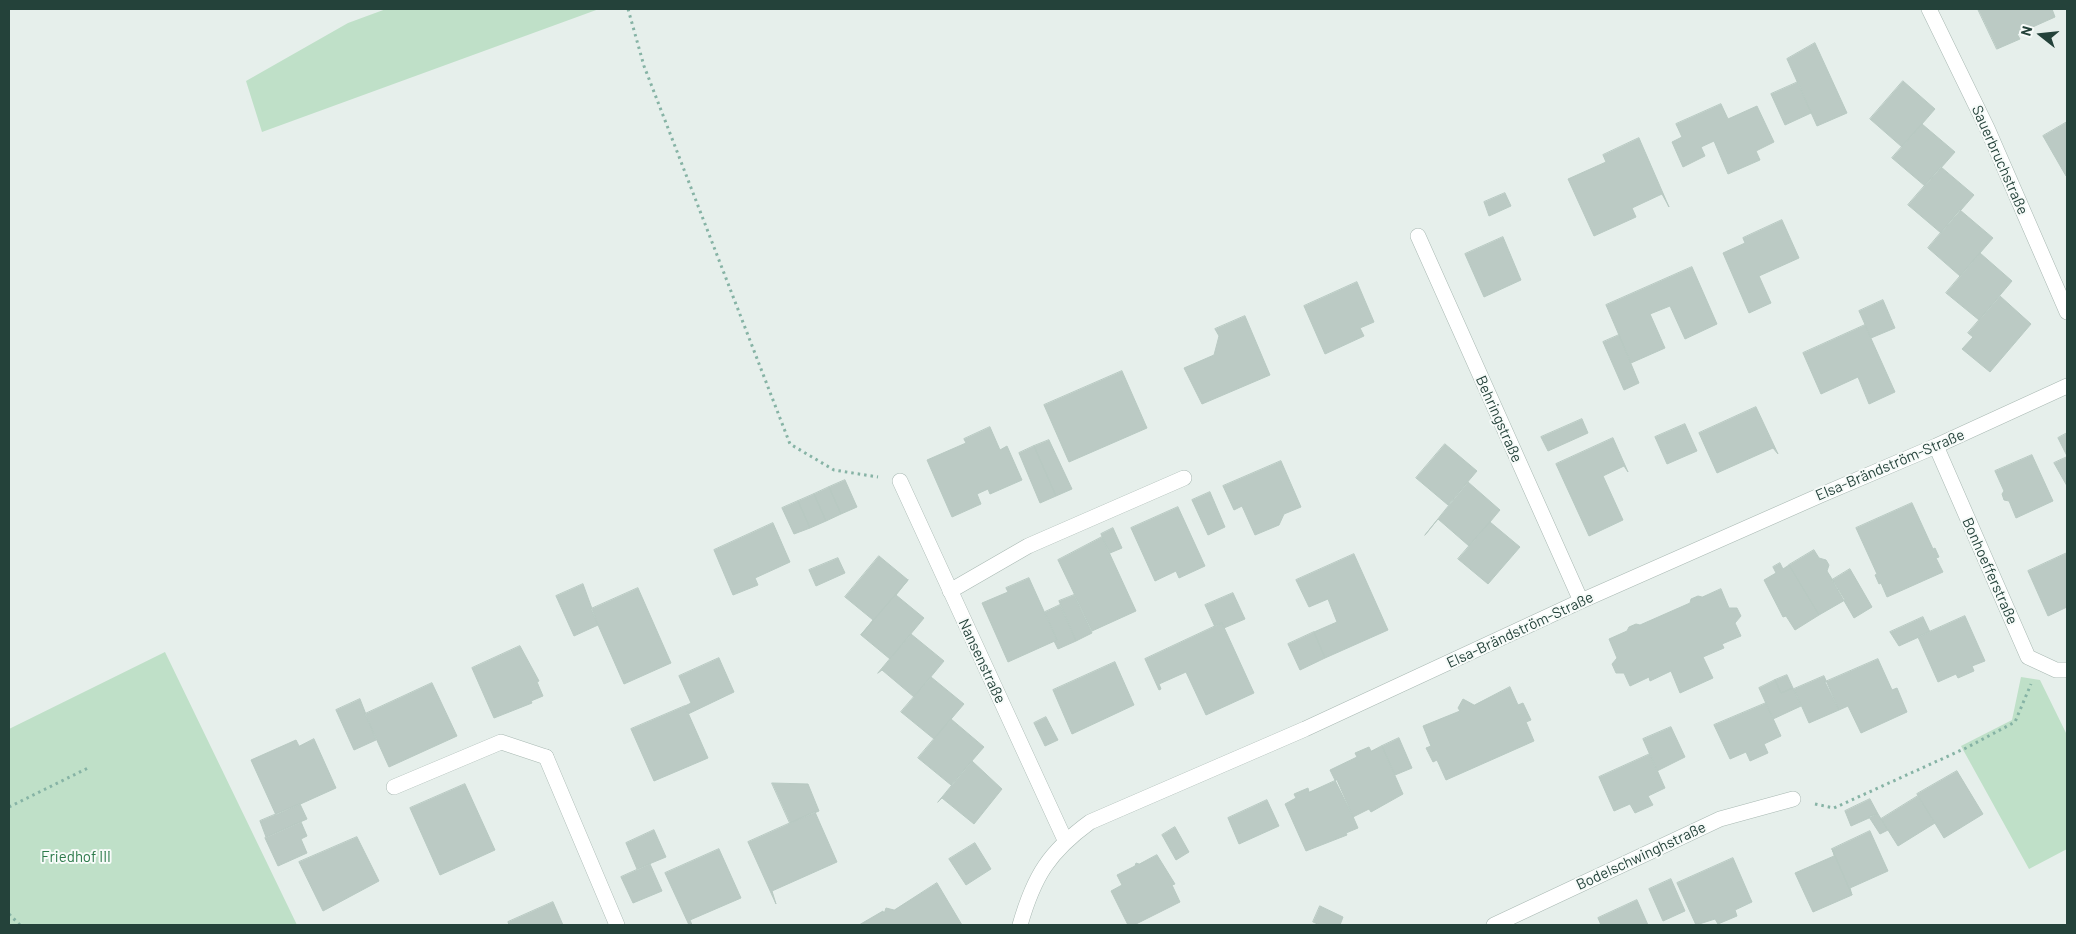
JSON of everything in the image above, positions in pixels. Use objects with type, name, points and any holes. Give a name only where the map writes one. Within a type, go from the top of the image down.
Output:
[{"type":"street","name":"Sauerbruchstraße","points":[[1929,9],[1987,128],[2067,312]]},
{"type":"street","name":"Behringstraße","points":[[1418,236],[1581,601]]},
{"type":"street","name":"Elsa-Brändström-Straße","points":[[1020,925],[1028,897],[1044,866],[1065,840],[1090,822],[1305,729],[1581,601],[1936,446],[2067,386]]},
{"type":"street","name":"Bonhoefferstraße","points":[[1936,446],[2028,657],[2056,670],[2067,670]]},
{"type":"street","points":[[950,591],[1028,546],[1184,478]]},
{"type":"street","name":"Nansenstraße","points":[[900,481],[1065,840]]},
{"type":"street","points":[[394,787],[501,742],[546,757],[617,925]]},
{"type":"street","name":"Bodelschwinghstraße","points":[[1494,925],[1720,819],[1793,799]]},
{"type":"path","points":[[628,9],[644,66],[790,444],[834,470],[900,481]]},
{"type":"path","points":[[1793,799],[1834,808],[1966,748],[2015,722],[2041,663]]},
{"type":"path","points":[[9,807],[90,767]]},
{"type":"path","points":[[9,914],[20,925]]},
{"type":"green space","points":[[386,9],[599,9],[262,132],[246,81],[348,23]]},
{"type":"green space","name":"Friedhof III","points":[[165,652],[297,925],[9,925],[9,729]]},
{"type":"green space","points":[[2021,677],[2040,680],[2067,735],[2067,849],[2029,869],[1961,746],[2012,720]]},
{"type":"building","points":[[1978,9],[2052,9],[2055,17],[2017,34],[2020,39],[1997,49]]},
{"type":"building","points":[[1815,43],[1847,113],[1817,126],[1787,59]]},
{"type":"building","points":[[1903,81],[1935,109],[1902,147],[1870,119]]},
{"type":"building","points":[[1798,82],[1811,113],[1785,125],[1771,94]]},
{"type":"building","points":[[1721,104],[1728,119],[1757,106],[1774,142],[1756,151],[1760,160],[1728,174],[1714,141],[1701,147],[1705,156],[1683,167],[1672,142],[1682,137],[1676,124]]},
{"type":"building","points":[[2067,122],[2067,175],[2066,176],[2043,136]]},
{"type":"building","points":[[1922,124],[1955,152],[1925,186],[1892,158]]},
{"type":"building","points":[[1639,138],[1669,207],[1662,194],[1632,208],[1636,217],[1594,236],[1568,179],[1606,162],[1603,155]]},
{"type":"building","points":[[1941,167],[1974,195],[1941,233],[1908,205]]},
{"type":"building","points":[[1505,193],[1511,206],[1489,216],[1484,202]]},
{"type":"building","points":[[1960,210],[1993,238],[1960,276],[1928,248]]},
{"type":"building","points":[[1782,220],[1799,258],[1759,276],[1771,303],[1749,313],[1723,253],[1745,243],[1743,238]]},
{"type":"building","points":[[1503,237],[1521,280],[1484,297],[1465,254]]},
{"type":"building","points":[[1980,253],[2012,281],[1979,320],[1946,293]]},
{"type":"building","points":[[1692,267],[1717,324],[1685,339],[1670,306],[1650,314],[1665,348],[1631,363],[1606,305]]},
{"type":"building","points":[[1357,282],[1374,322],[1360,328],[1364,336],[1325,354],[1304,306]]},
{"type":"building","points":[[2000,296],[2031,324],[1990,372],[1962,349],[1973,337],[1968,333]]},
{"type":"building","points":[[1883,300],[1895,328],[1871,338],[1859,311]]},
{"type":"building","points":[[1245,316],[1270,375],[1202,404],[1184,368],[1214,355],[1219,336],[1215,329]]},
{"type":"building","points":[[1865,325],[1895,392],[1869,404],[1858,377],[1821,394],[1803,353]]},
{"type":"building","points":[[1619,335],[1639,383],[1624,390],[1603,342]]},
{"type":"building","points":[[1122,371],[1147,428],[1069,462],[1044,405]]},
{"type":"building","points":[[1756,407],[1778,454],[1773,448],[1717,473],[1699,433]]},
{"type":"building","points":[[1582,419],[1588,433],[1548,451],[1541,437]]},
{"type":"building","points":[[1685,424],[1697,451],[1667,464],[1655,437]]},
{"type":"building","points":[[990,427],[1000,450],[1007,446],[1022,480],[990,494],[988,489],[977,494],[981,504],[952,517],[927,460],[966,443],[964,439]]},
{"type":"building","points":[[2067,433],[2067,456],[2058,438]]},
{"type":"building","points":[[1613,438],[1628,472],[1624,466],[1603,476],[1623,520],[1589,536],[1556,464]]},
{"type":"building","points":[[1049,440],[1072,489],[1056,496],[1034,446]]},
{"type":"building","points":[[1445,444],[1477,471],[1448,505],[1416,478]]},
{"type":"building","points":[[1034,446],[1056,496],[1040,503],[1019,453]]},
{"type":"building","points":[[2032,455],[2053,501],[2016,518],[2009,501],[2004,500],[2002,494],[2004,491],[1995,471]]},
{"type":"building","points":[[2067,457],[2067,486],[2054,463]]},
{"type":"building","points":[[1281,461],[1301,507],[1284,514],[1279,525],[1255,535],[1242,506],[1234,510],[1223,486]]},
{"type":"building","points":[[845,480],[857,507],[841,514],[829,487]]},
{"type":"building","points":[[1468,482],[1500,510],[1469,546],[1438,519],[1425,535]]},
{"type":"building","points":[[829,487],[841,514],[826,521],[814,494]]},
{"type":"building","points":[[1210,492],[1225,527],[1208,535],[1192,500]]},
{"type":"building","points":[[814,494],[826,521],[810,528],[798,501]]},
{"type":"building","points":[[798,501],[810,528],[794,534],[782,508]]},
{"type":"building","points":[[1912,503],[1933,549],[1935,548],[1939,557],[1936,558],[1943,572],[1887,597],[1881,583],[1879,584],[1875,575],[1877,574],[1856,528]]},
{"type":"building","points":[[1178,507],[1205,566],[1179,578],[1176,571],[1155,581],[1131,528]]},
{"type":"building","points":[[1490,522],[1520,547],[1488,584],[1458,559]]},
{"type":"building","points":[[773,523],[790,562],[755,578],[758,585],[733,595],[714,550]]},
{"type":"building","points":[[1113,528],[1122,548],[1110,553],[1101,534]]},
{"type":"building","points":[[1102,537],[1136,611],[1092,631],[1058,560]]},
{"type":"building","points":[[1814,550],[1819,558],[1826,560],[1829,565],[1827,571],[1845,600],[1819,615],[1789,565]]},
{"type":"building","points":[[2067,553],[2067,607],[2048,616],[2028,571]]},
{"type":"building","points":[[1354,554],[1388,630],[1325,658],[1314,632],[1337,622],[1328,599],[1309,607],[1296,580]]},
{"type":"building","points":[[879,556],[908,580],[861,635],[873,620],[845,597]]},
{"type":"building","points":[[838,558],[845,573],[816,586],[809,570]]},
{"type":"building","points":[[1780,563],[1783,569],[1789,565],[1819,615],[1795,630],[1786,616],[1783,617],[1764,580],[1776,573],[1773,567]]},
{"type":"building","points":[[1850,569],[1872,607],[1854,618],[1832,580]]},
{"type":"building","points":[[1029,578],[1057,640],[1008,662],[982,603],[1008,592],[1006,588]]},
{"type":"building","points":[[908,580],[896,595],[924,618],[890,659],[861,635]]},
{"type":"building","points":[[583,584],[598,625],[574,636],[556,596]]},
{"type":"building","points":[[638,588],[671,663],[624,684],[591,609]]},
{"type":"building","points":[[1721,589],[1729,608],[1737,608],[1741,616],[1735,623],[1741,636],[1722,644],[1724,648],[1703,657],[1713,678],[1680,693],[1671,671],[1650,681],[1649,677],[1630,686],[1624,673],[1616,673],[1612,664],[1617,658],[1609,639],[1627,631],[1629,627],[1636,624],[1640,625],[1690,603],[1691,599],[1698,596],[1702,597]]},
{"type":"building","points":[[1233,593],[1245,619],[1224,628],[1222,623],[1215,627],[1205,605]]},
{"type":"building","points":[[1074,595],[1092,633],[1076,641],[1059,601]]},
{"type":"building","points":[[1060,605],[1076,641],[1058,649],[1054,641],[1057,640],[1045,612]]},
{"type":"building","points":[[1965,616],[1985,661],[1972,666],[1974,671],[1958,678],[1956,674],[1938,682],[1918,637]]},
{"type":"building","points":[[1923,617],[1930,632],[1899,646],[1890,632]]},
{"type":"building","points":[[1222,623],[1254,693],[1206,715],[1186,672],[1159,684],[1161,689],[1159,690],[1145,659]]},
{"type":"building","points":[[1314,632],[1325,658],[1300,670],[1288,644]]},
{"type":"building","points":[[911,634],[944,661],[914,697],[882,670],[878,673]]},
{"type":"building","points":[[520,646],[539,681],[537,682],[543,696],[531,701],[532,703],[494,718],[472,668]]},
{"type":"building","points":[[719,658],[734,692],[688,714],[685,706],[691,703],[679,676]]},
{"type":"building","points":[[1878,659],[1892,690],[1897,688],[1907,712],[1861,733],[1848,706],[1839,710],[1825,682]]},
{"type":"building","points":[[1115,662],[1134,705],[1072,734],[1053,690]]},
{"type":"building","points":[[1787,675],[1793,688],[1781,693],[1775,680]]},
{"type":"building","points":[[1824,676],[1839,710],[1809,723],[1794,689]]},
{"type":"building","points":[[931,677],[964,704],[934,739],[901,712]]},
{"type":"building","points":[[1775,680],[1781,693],[1793,688],[1801,706],[1773,719],[1759,688]]},
{"type":"building","points":[[432,683],[457,736],[389,767],[365,714]]},
{"type":"building","points":[[1510,687],[1518,705],[1523,703],[1531,720],[1526,722],[1534,741],[1446,780],[1437,760],[1433,762],[1426,748],[1431,746],[1423,726],[1460,711],[1458,708],[1463,699],[1474,705]]},
{"type":"building","points":[[360,699],[376,740],[354,750],[336,710]]},
{"type":"building","points":[[1766,703],[1781,736],[1764,744],[1768,753],[1750,761],[1746,752],[1730,759],[1714,725]]},
{"type":"building","points":[[685,706],[708,758],[654,781],[631,729]]},
{"type":"building","points":[[1046,717],[1058,740],[1045,746],[1034,723]]},
{"type":"building","points":[[951,719],[984,747],[951,785],[918,758]]},
{"type":"building","points":[[1671,727],[1685,757],[1657,771],[1643,739]]},
{"type":"building","points":[[1399,738],[1412,768],[1395,775],[1382,746]]},
{"type":"building","points":[[314,739],[336,788],[276,815],[251,760],[296,740],[299,746]]},
{"type":"building","points":[[1382,746],[1403,794],[1371,812],[1369,809],[1353,817],[1330,770],[1357,757],[1355,753],[1369,747],[1371,751]]},
{"type":"building","points":[[1650,754],[1665,788],[1648,796],[1653,805],[1635,813],[1630,804],[1614,811],[1599,777]]},
{"type":"building","points":[[972,761],[1002,789],[974,824],[942,798],[938,802]]},
{"type":"building","points":[[1957,771],[1983,814],[1944,838],[1917,794]]},
{"type":"building","points":[[1337,780],[1358,828],[1346,833],[1347,835],[1306,851],[1285,804],[1296,798],[1294,794],[1308,788],[1309,792]]},
{"type":"building","points":[[772,783],[808,784],[819,811],[790,823]]},
{"type":"building","points":[[465,784],[495,850],[440,875],[410,808]]},
{"type":"building","points":[[1918,796],[1935,823],[1898,846],[1881,819]]},
{"type":"building","points":[[1870,799],[1878,814],[1851,826],[1845,811]]},
{"type":"building","points":[[1267,800],[1279,826],[1239,844],[1228,818]]},
{"type":"building","points":[[300,804],[307,819],[266,837],[260,821]]},
{"type":"building","points":[[815,812],[837,862],[772,891],[776,904],[748,842]]},
{"type":"building","points":[[1878,814],[1888,830],[1880,834],[1869,817]]},
{"type":"building","points":[[301,822],[307,836],[301,839],[307,853],[278,866],[265,838]]},
{"type":"building","points":[[1175,827],[1189,852],[1176,860],[1162,835]]},
{"type":"building","points":[[654,830],[666,857],[637,869],[626,843]]},
{"type":"building","points":[[1870,831],[1888,871],[1850,888],[1852,895],[1832,849]]},
{"type":"building","points":[[357,837],[379,881],[323,911],[299,862]]},
{"type":"building","points":[[975,843],[991,869],[966,885],[949,859]]},
{"type":"building","points":[[719,849],[741,898],[690,920],[692,925],[689,925],[665,873]]},
{"type":"building","points":[[1832,849],[1852,895],[1813,912],[1795,873],[1834,856]]},
{"type":"building","points":[[1157,855],[1175,884],[1172,885],[1180,902],[1134,925],[1128,925],[1111,891],[1122,885],[1117,875],[1135,866],[1136,863],[1139,864]]},
{"type":"building","points":[[1733,858],[1752,902],[1735,910],[1737,916],[1718,924],[1715,919],[1696,925],[1677,883]]},
{"type":"building","points":[[650,864],[662,891],[633,903],[621,877]]},
{"type":"building","points":[[1671,879],[1685,911],[1663,921],[1649,889]]},
{"type":"building","points":[[937,883],[962,925],[859,925],[883,911],[884,914],[886,908],[894,910]]},
{"type":"building","points":[[1637,900],[1648,925],[1601,925],[1598,918]]},
{"type":"building","points":[[553,902],[563,925],[509,925],[508,922]]},
{"type":"building","points":[[1320,906],[1343,917],[1340,925],[1320,925],[1313,922]]}]
